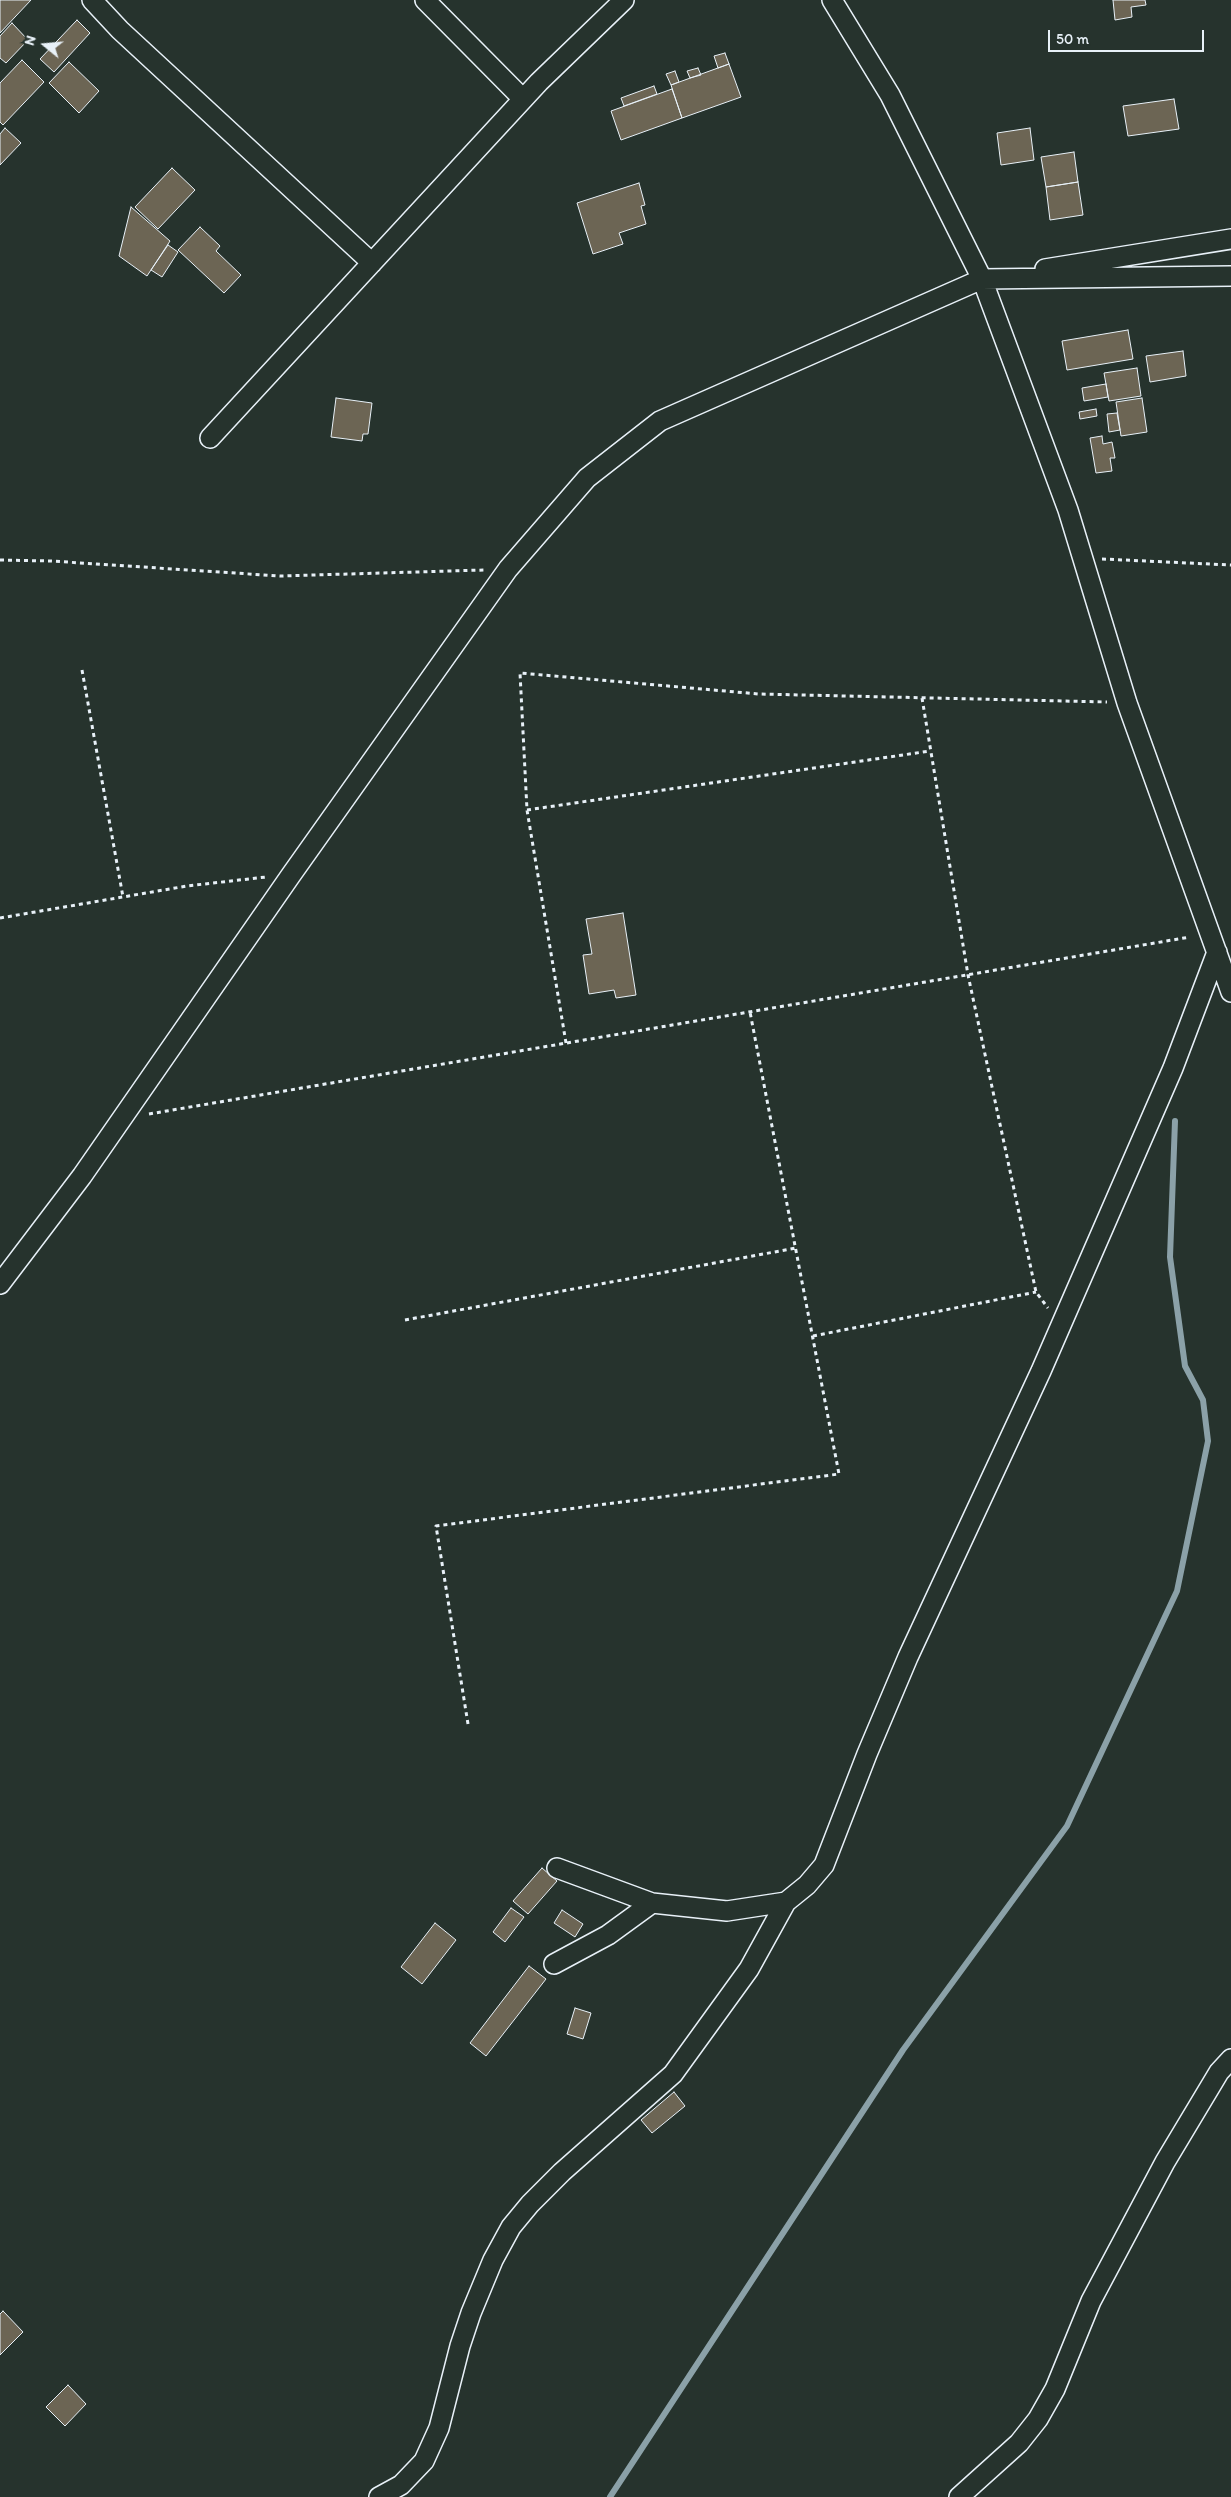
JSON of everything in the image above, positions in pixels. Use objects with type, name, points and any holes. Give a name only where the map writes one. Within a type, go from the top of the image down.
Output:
[{"type":"street","points":[[92,0],[120,30],[372,263]]},
{"type":"street","points":[[425,0],[523,99]]},
{"type":"street","points":[[210,438],[523,99],[624,0]]},
{"type":"street","points":[[832,0],[890,95],[982,279],[1062,491],[1127,703],[1231,992]]},
{"type":"street","points":[[0,1284],[82,1176],[291,875],[508,570],[587,478],[660,421],[982,279],[1231,239]]},
{"type":"street","points":[[982,279],[1231,276]]},
{"type":"street","points":[[379,2497],[401,2485],[424,2461],[439,2428],[460,2346],[471,2313],[493,2260],[511,2227],[530,2204],[562,2172],[673,2074],[749,1969],[786,1902],[806,1885],[824,1865],[867,1754],[908,1657],[1002,1457],[1061,1324],[1172,1068],[1218,952]]},
{"type":"street","points":[[557,1868],[652,1903],[727,1911],[786,1902]]},
{"type":"street","points":[[554,1964],[608,1935],[652,1903]]},
{"type":"street","points":[[959,2497],[1019,2444],[1038,2419],[1054,2389],[1091,2301],[1156,2178],[1219,2072],[1231,2059]]},
{"type":"path","points":[[1084,558],[1231,565]]},
{"type":"path","points":[[0,560],[51,561],[280,576],[508,570]]},
{"type":"path","points":[[82,670],[123,897]]},
{"type":"path","points":[[566,1043],[527,810],[520,673],[759,694],[1127,703]]},
{"type":"path","points":[[922,698],[968,975],[1036,1292],[1061,1324]]},
{"type":"path","points":[[527,810],[930,751]]},
{"type":"path","points":[[0,918],[187,886],[291,875]]},
{"type":"path","points":[[122,1119],[1211,933]]},
{"type":"path","points":[[468,1724],[436,1526],[839,1474],[750,1012]]},
{"type":"path","points":[[405,1320],[796,1248]]},
{"type":"path","points":[[813,1336],[1036,1292]]},
{"type":"building","points":[[0,0],[31,0],[0,33]]},
{"type":"building","points":[[1113,0],[1145,0],[1146,5],[1131,7],[1132,17],[1115,20]]},
{"type":"building","points":[[77,20],[90,33],[54,72],[40,59]]},
{"type":"building","points":[[12,23],[28,40],[6,63],[0,58],[0,36]]},
{"type":"building","points":[[725,53],[729,64],[718,68],[714,56]]},
{"type":"building","points":[[22,60],[44,82],[3,125],[0,122],[0,83]]},
{"type":"building","points":[[69,62],[99,91],[79,113],[49,83]]},
{"type":"building","points":[[729,64],[741,97],[682,118],[671,85]]},
{"type":"building","points":[[698,68],[701,75],[690,78],[687,71]]},
{"type":"building","points":[[675,71],[679,82],[671,85],[666,74]]},
{"type":"building","points":[[654,86],[657,94],[624,106],[621,98]]},
{"type":"building","points":[[672,89],[682,118],[621,140],[611,111]]},
{"type":"building","points":[[1174,99],[1179,129],[1128,136],[1123,106]]},
{"type":"building","points":[[5,128],[21,143],[0,165],[0,134]]},
{"type":"building","points":[[1030,128],[1034,160],[1001,165],[997,133]]},
{"type":"building","points":[[1074,152],[1078,182],[1046,187],[1041,157]]},
{"type":"building","points":[[172,168],[195,190],[158,229],[135,207]]},
{"type":"building","points":[[1078,182],[1083,215],[1050,220],[1046,187]]},
{"type":"building","points":[[639,183],[645,205],[641,206],[646,224],[619,233],[623,244],[593,254],[577,203]]},
{"type":"building","points":[[131,207],[170,241],[147,276],[119,256]]},
{"type":"building","points":[[200,227],[220,246],[216,251],[241,275],[224,293],[178,250]]},
{"type":"building","points":[[168,245],[178,252],[162,277],[151,270]]},
{"type":"building","points":[[1128,330],[1133,359],[1067,370],[1062,341]]},
{"type":"building","points":[[1183,351],[1186,376],[1150,382],[1146,356]]},
{"type":"building","points":[[1137,368],[1141,396],[1109,401],[1104,373]]},
{"type":"building","points":[[1106,384],[1108,397],[1084,401],[1082,388]]},
{"type":"building","points":[[336,398],[372,403],[368,434],[363,434],[362,441],[331,437]]},
{"type":"building","points":[[1142,398],[1147,432],[1121,436],[1116,402]]},
{"type":"building","points":[[1096,409],[1097,416],[1080,419],[1079,412]]},
{"type":"building","points":[[1117,413],[1120,430],[1109,432],[1107,414]]},
{"type":"building","points":[[1102,436],[1103,444],[1112,442],[1115,458],[1110,458],[1112,471],[1096,473],[1090,438]]},
{"type":"building","points":[[623,913],[636,995],[616,998],[614,990],[589,994],[583,955],[592,954],[586,919]]},
{"type":"building","points":[[542,1868],[557,1881],[528,1914],[513,1901]]},
{"type":"building","points":[[511,1908],[524,1917],[505,1942],[493,1932]]},
{"type":"building","points":[[562,1910],[583,1924],[575,1937],[554,1923]]},
{"type":"building","points":[[435,1923],[456,1940],[422,1984],[401,1967]]},
{"type":"building","points":[[529,1966],[546,1979],[486,2056],[470,2043]]},
{"type":"building","points":[[575,2008],[591,2013],[583,2039],[567,2034]]},
{"type":"building","points":[[674,2092],[685,2106],[652,2133],[641,2120]]},
{"type":"building","points":[[3,2311],[23,2332],[0,2355],[0,2314]]},
{"type":"building","points":[[68,2385],[86,2404],[65,2426],[46,2407]]},
{"type":"waterway","points":[[610,2497],[903,2050],[1067,1826],[1177,1591],[1208,1441],[1203,1400],[1185,1366],[1170,1257],[1175,1121]]}]
